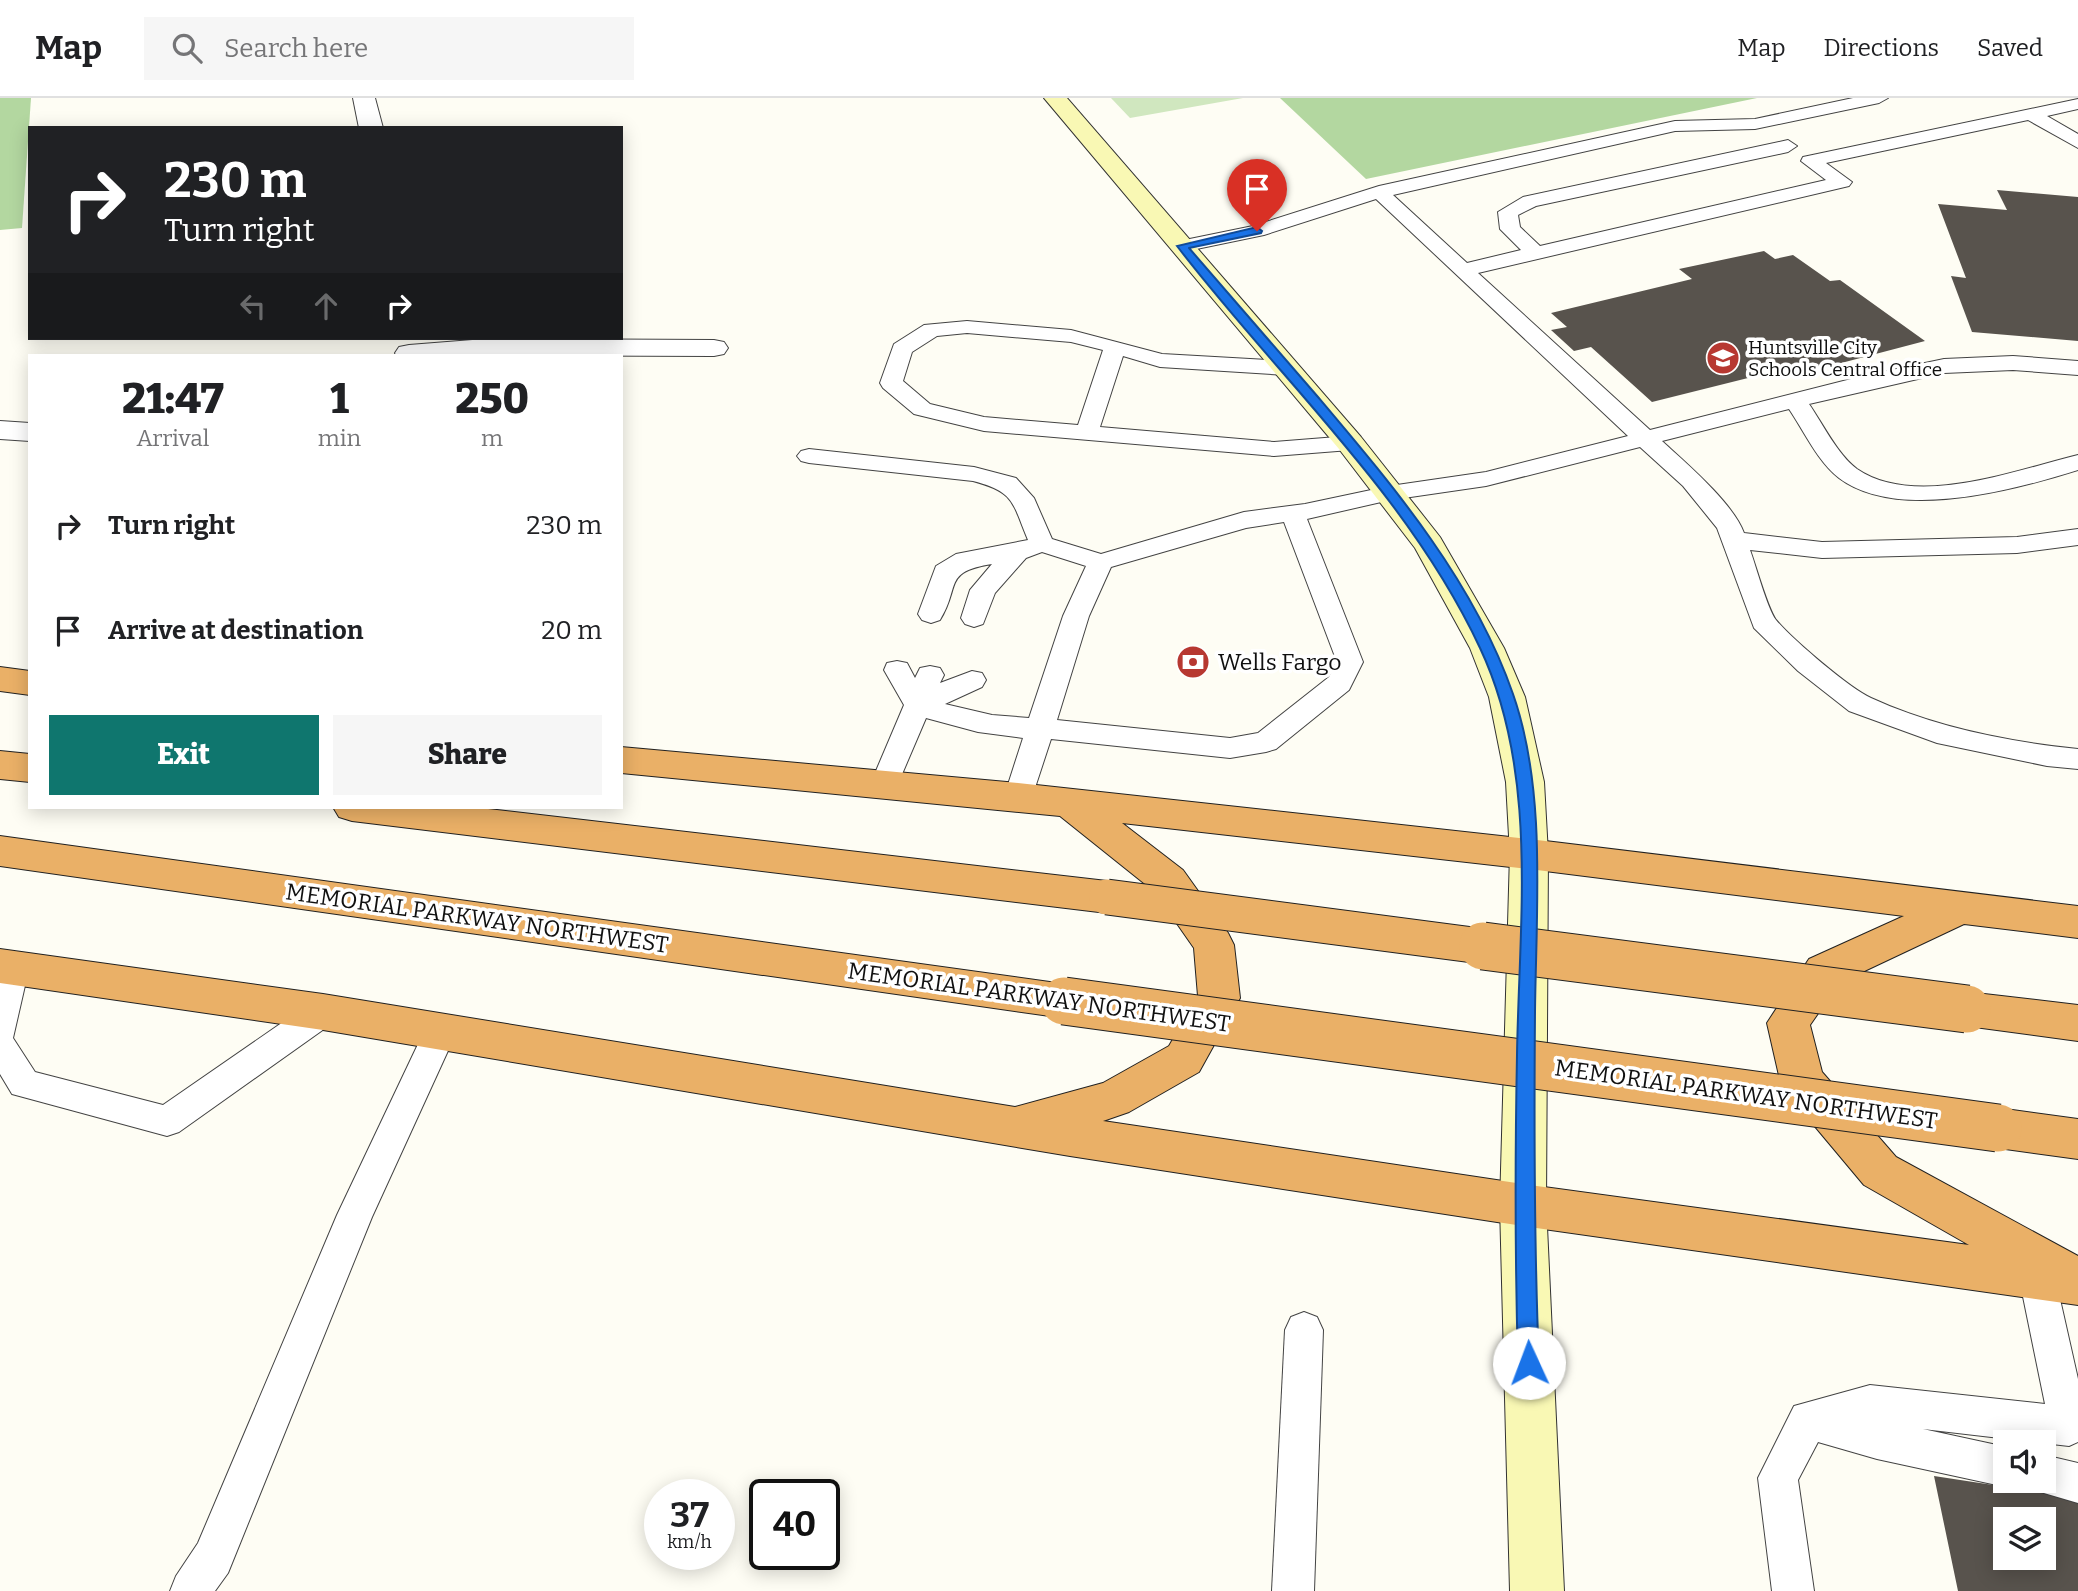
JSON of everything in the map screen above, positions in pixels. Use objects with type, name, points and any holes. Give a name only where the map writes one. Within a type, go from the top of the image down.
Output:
[{"type":"highway","points":[[0,679],[28,683]]},
{"type":"highway","points":[[623,760],[1017,797],[1529,854],[2078,922]]},
{"type":"highway","points":[[0,765],[28,768]]},
{"type":"highway","points":[[1014,1126],[1114,1099],[1184,1059],[1219,998],[1214,945],[1169,881],[1070,803]]},
{"type":"highway","points":[[369,809],[1107,897],[2078,1023]]},
{"type":"highway","name":"MEMORIAL PARKWAY NORTHWEST","points":[[0,851],[1064,1001],[2078,1139]]},
{"type":"highway","points":[[1960,908],[1824,971],[1788,1023],[1802,1080],[1880,1171],[2064,1280]]},
{"type":"highway","points":[[6,967],[323,1012],[1014,1126],[1523,1205],[2064,1280]]},
{"type":"street","points":[[364,98],[371,126]]},
{"type":"street","points":[[1055,98],[1350,443],[1429,544],[1487,648],[1507,696],[1525,782],[1529,854],[1523,1205],[1538,1591]]},
{"type":"street","points":[[409,349],[714,348]]},
{"type":"street","points":[[0,430],[28,432]]},
{"type":"lane","points":[[1182,246],[1257,231],[1379,192],[1675,126],[1755,124],[1879,98]]},
{"type":"lane","points":[[1810,161],[2078,104]]},
{"type":"lane","points":[[2030,114],[2078,142]]},
{"type":"lane","points":[[1464,270],[1842,182],[1755,124]]},
{"type":"lane","points":[[1536,253],[1510,229],[1508,212],[1530,201],[1788,146]]},
{"type":"lane","points":[[1379,192],[1691,481],[1729,526],[1763,622],[1807,664],[1859,704],[1937,733],[2048,756],[2078,759]]},
{"type":"lane","points":[[1286,368],[1160,360],[1071,336],[980,328],[932,330],[902,349],[891,383],[922,409],[984,424],[1274,449],[1350,443]]},
{"type":"lane","points":[[1087,433],[1115,346]]},
{"type":"lane","points":[[952,616],[964,580],[1017,552],[1042,544],[1101,562],[1244,520],[1293,514],[1390,493],[1486,479],[1795,400],[1944,366],[2013,363],[2078,368]]},
{"type":"lane","points":[[1795,400],[1848,473],[1885,491],[1950,492],[2031,478],[2078,462]]},
{"type":"lane","points":[[809,456],[974,474],[1008,483],[1022,498],[1042,544]]},
{"type":"lane","points":[[918,705],[971,723],[1009,729],[1040,728],[1230,748],[1266,742],[1339,683],[1350,662],[1293,514]]},
{"type":"lane","points":[[1734,540],[1822,550],[1862,550],[2017,545],[2078,537]]},
{"type":"lane","points":[[952,616],[933,568],[952,555],[978,550],[1017,552]]},
{"type":"lane","points":[[952,616],[1017,552]]},
{"type":"lane","points":[[1017,797],[1076,616],[1101,562]]},
{"type":"lane","points":[[884,785],[933,674],[918,705]]},
{"type":"lane","points":[[0,1031],[6,967]]},
{"type":"lane","points":[[0,1045],[24,1084],[167,1121],[323,1012]]},
{"type":"lane","points":[[191,1591],[213,1558],[355,1215],[441,1031]]},
{"type":"lane","points":[[1793,1591],[1778,1478],[1808,1420],[1870,1404],[2073,1427],[2064,1280]]},
{"type":"lane","points":[[1293,1591],[1304,1330]]},
{"type":"lane","points":[[1808,1420],[1877,1439],[1993,1464]]},
{"type":"lane","points":[[2056,1478],[2078,1483]]},
{"type":"green space","points":[[0,98],[31,98],[22,228],[0,230]]},
{"type":"green space","points":[[1111,98],[1243,98],[1130,118]]},
{"type":"green space","points":[[1280,98],[1757,98],[1366,179]]},
{"type":"building","points":[[1997,190],[2078,197],[2078,341],[1972,332],[1951,276],[1966,278],[1938,204],[2007,210]]},
{"type":"building","points":[[1764,251],[1775,259],[1793,255],[1830,281],[1840,280],[1925,341],[1788,377],[1780,370],[1652,402],[1591,347],[1574,351],[1551,330],[1567,327],[1551,313],[1692,279],[1679,269]]},
{"type":"building","points":[[1934,1476],[1993,1485],[1993,1493],[2045,1493],[2078,1498],[2078,1591],[1958,1591]]},
{"type":"place","name":"Huntsville City Schools Central Office","points":[[1723,358]]},
{"type":"place","name":"Wells Fargo","points":[[1193,662]]},
{"type":"route","points":[[1257,231],[1182,246],[1350,443],[1429,544],[1487,648],[1507,696],[1525,782],[1529,854],[1523,1205],[1529,1363]]}]
